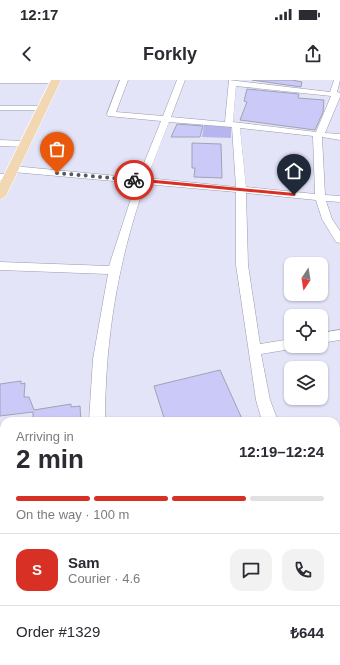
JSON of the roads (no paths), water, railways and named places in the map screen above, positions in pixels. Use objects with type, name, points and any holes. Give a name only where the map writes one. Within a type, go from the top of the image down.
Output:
[{"type":"main road","points":[[0,196],[7,174],[25,144],[55,81]]},
{"type":"street","points":[[124,80],[111,114],[233,124],[340,137]]},
{"type":"street","points":[[97,417],[102,337],[114,270],[142,180],[168,118],[181,80]]},
{"type":"street","points":[[338,80],[336,94],[318,134],[319,197],[323,210],[340,240]]},
{"type":"street","points":[[0,81],[55,81]]},
{"type":"street","points":[[269,417],[263,400],[254,350],[242,265],[241,190],[233,124],[233,81],[336,94]]},
{"type":"street","points":[[0,108],[43,108]]},
{"type":"street","points":[[0,143],[25,144]]},
{"type":"street","points":[[7,174],[142,180],[340,199]]},
{"type":"street","points":[[0,266],[114,270]]},
{"type":"street","points":[[328,337],[340,335]]},
{"type":"street","points":[[254,350],[284,345]]}]
